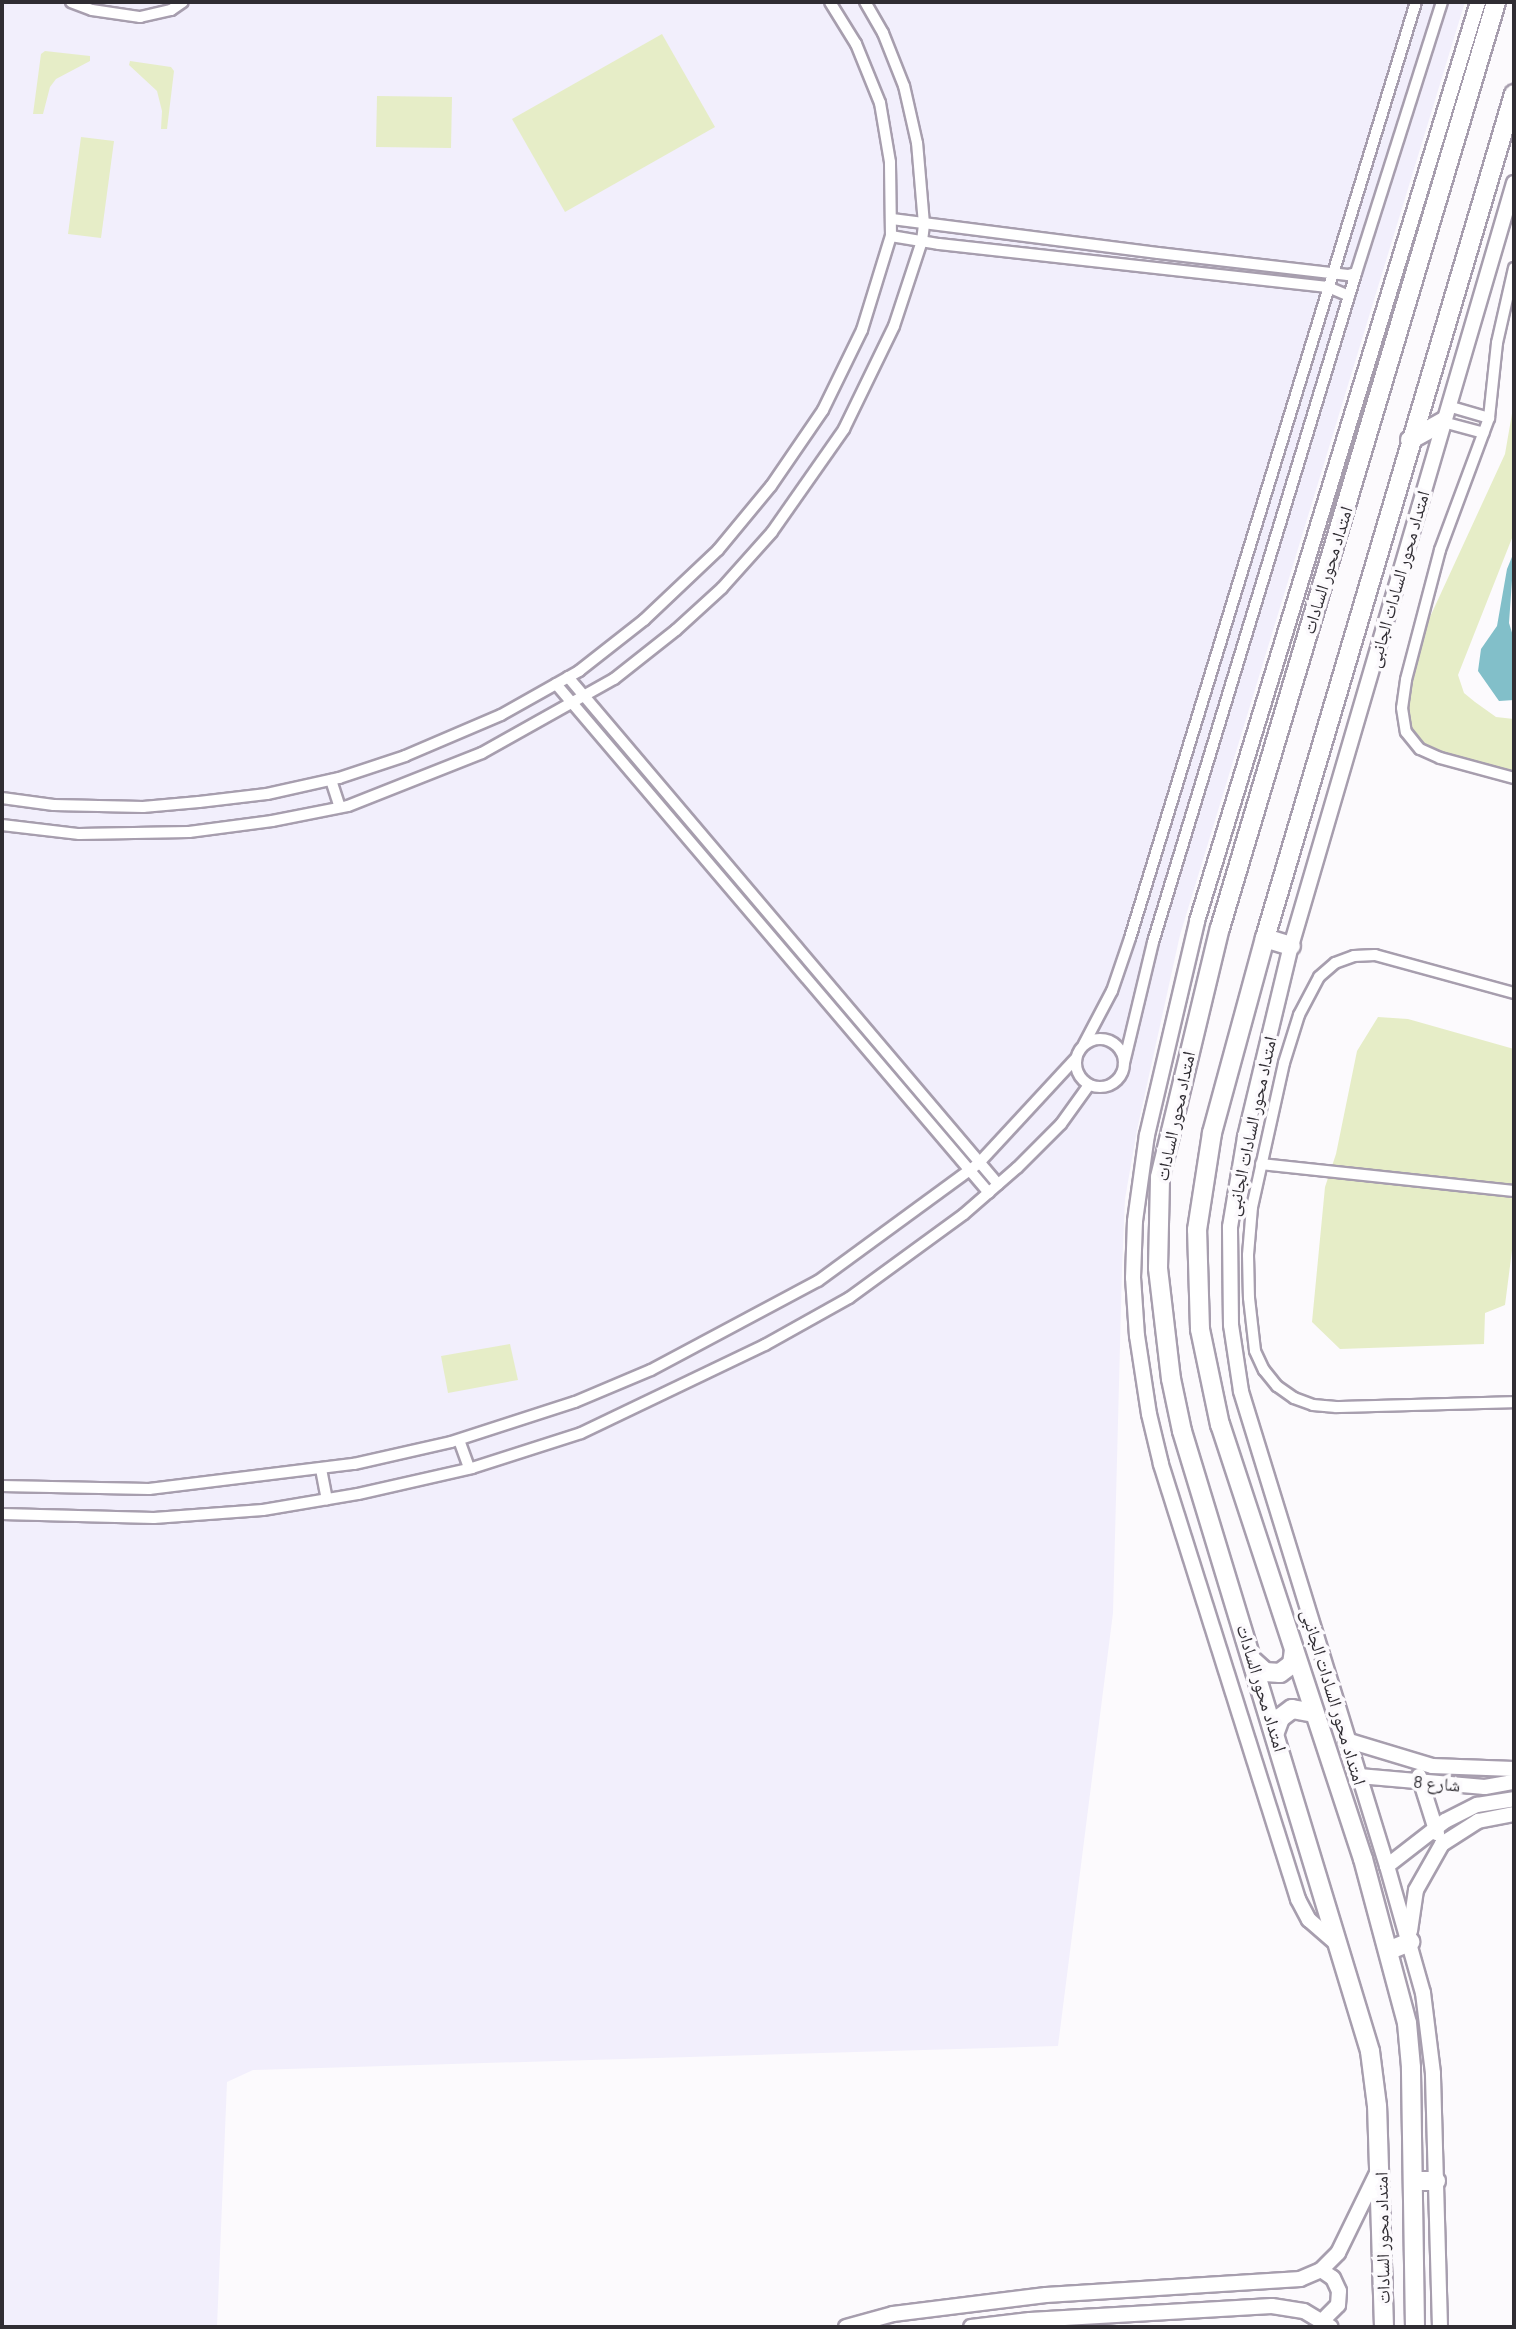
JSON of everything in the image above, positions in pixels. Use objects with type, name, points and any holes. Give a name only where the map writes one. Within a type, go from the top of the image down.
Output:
[{"type":"main road","name":"امتداد محور السادات","points":[[1384,2327],[1380,2167],[1370,2051],[1182,1431],[1171,1379],[1158,1268],[1160,1177],[1220,928],[1496,2]]},
{"type":"main road","name":"امتداد محور السادات","points":[[1415,2327],[1411,2067],[1407,2023],[1390,1950],[1363,1858],[1220,1425],[1207,1377],[1196,1280],[1202,1182],[1212,1133],[1265,938],[1514,94]]},
{"type":"main road","points":[[1410,440],[1445,414]]},
{"type":"main road","points":[[1265,938],[1291,946]]},
{"type":"main road","points":[[1254,1662],[1265,1672],[1280,1673],[1292,1664],[1294,1649]]},
{"type":"main road","points":[[1275,1732],[1280,1718],[1293,1709],[1314,1713]]},
{"type":"main road","points":[[1390,1950],[1410,1942]]},
{"type":"main road","points":[[1414,2181],[1436,2181]]},
{"type":"street","points":[[71,2],[92,10],[140,17],[171,10],[183,2]]},
{"type":"street","points":[[2,798],[54,805],[143,807],[267,794],[331,780],[405,756],[500,715],[568,677],[644,620],[718,550],[771,486],[822,410],[844,370],[874,296],[891,236],[888,148],[880,103],[856,44],[830,2]]},
{"type":"street","points":[[2,825],[79,834],[189,832],[272,821],[340,807],[482,753],[614,679],[676,630],[722,588],[772,532],[822,463],[863,394],[894,326],[922,241],[924,223],[917,143],[904,86],[883,33],[864,2]]},
{"type":"street","points":[[2,1486],[149,1489],[321,1469],[459,1440],[575,1402],[651,1370],[818,1281],[978,1164],[1076,1058],[1109,998],[1130,939],[1416,2]]},
{"type":"street","points":[[1076,1058],[1078,1074],[1089,1085],[1097,1087],[1113,1083],[1123,1070],[1153,942],[1356,273],[1442,2]]},
{"type":"street","points":[[1337,1944],[1309,1920],[1298,1899],[1161,1464],[1149,1415],[1137,1336],[1133,1278],[1135,1221],[1147,1135],[1197,920],[1478,2]]},
{"type":"street","name":"امتداد محور السادات الجانبى","points":[[1440,2327],[1428,2029],[1410,1942],[1244,1403],[1231,1325],[1230,1227],[1236,1186],[1291,946],[1514,183]]},
{"type":"street","points":[[892,219],[1356,273]]},
{"type":"street","points":[[891,236],[1328,287],[1349,296]]},
{"type":"street","points":[[1514,268],[1497,343],[1489,418],[1440,550],[1406,680],[1402,721],[1412,741],[1429,755],[1514,778]]},
{"type":"street","points":[[1445,414],[1489,418]]},
{"type":"street","points":[[1445,414],[1484,433]]},
{"type":"street","points":[[568,677],[978,1164],[998,1184]]},
{"type":"street","points":[[556,684],[968,1172],[989,1193]]},
{"type":"street","points":[[331,780],[340,807]]},
{"type":"street","points":[[1514,993],[1375,955],[1354,956],[1335,963],[1320,976],[1299,1015],[1284,1063],[1261,1164],[1252,1207],[1249,1298],[1255,1351],[1264,1370],[1277,1386],[1294,1398],[1325,1406],[1514,1402]]},
{"type":"street","points":[[1084,1044],[1099,1038],[1113,1043],[1123,1055],[1124,1063]]},
{"type":"street","points":[[2,1514],[154,1518],[263,1510],[469,1468],[581,1433],[765,1345],[849,1298],[909,1256],[989,1193],[1060,1124],[1089,1085]]},
{"type":"street","points":[[1261,1164],[1514,1191]]},
{"type":"street","points":[[459,1440],[469,1468]]},
{"type":"street","points":[[321,1469],[327,1499]]},
{"type":"street","points":[[1346,1740],[1419,1763],[1468,1769],[1514,1769]]},
{"type":"street","points":[[1419,1763],[1420,1782],[1442,1844]]},
{"type":"street","name":"شارع 8","points":[[1359,1776],[1485,1787],[1514,1782]]},
{"type":"street","name":"شارع 8","points":[[1387,1866],[1434,1826],[1477,1805],[1514,1800]]},
{"type":"street","points":[[1410,1942],[1416,1890],[1442,1844],[1478,1821],[1514,1814]]},
{"type":"street","points":[[846,2327],[893,2314],[999,2300],[1288,2281],[1321,2270],[1344,2243],[1380,2167]]},
{"type":"street","points":[[971,2327],[1030,2320],[1272,2306],[1294,2308],[1327,2323],[1338,2305],[1339,2291],[1333,2278],[1321,2270]]},
{"type":"shaded area","points":[[2,2],[1465,2],[1180,935],[1137,1130],[1125,1199],[1113,1613],[1058,2046],[253,2070],[227,2082],[217,2327],[2,2327]]},
{"type":"green space","points":[[662,34],[715,127],[565,212],[512,119]]},
{"type":"green space","points":[[45,51],[90,56],[90,61],[56,79],[50,87],[43,114],[33,114],[41,54]]},
{"type":"green space","points":[[130,61],[171,67],[174,71],[167,129],[161,129],[162,111],[157,91],[129,65]]},
{"type":"green space","points":[[377,96],[452,97],[451,148],[376,147]]},
{"type":"green space","points":[[81,137],[114,141],[101,238],[68,234]]},
{"type":"green space","points":[[1514,402],[1514,533],[1458,675],[1464,693],[1475,702],[1496,717],[1514,719],[1514,774],[1449,757],[1421,745],[1405,716],[1404,699],[1418,643],[1505,454]]},
{"type":"green space","points":[[1378,1017],[1408,1019],[1514,1049],[1514,1235],[1505,1305],[1485,1313],[1484,1344],[1340,1349],[1312,1322],[1325,1187],[1336,1154],[1357,1051]]},
{"type":"green space","points":[[510,1344],[518,1380],[448,1393],[441,1356]]},
{"type":"water","points":[[1514,552],[1509,623],[1514,639],[1514,700],[1499,701],[1478,671],[1481,649],[1497,626],[1507,569]]}]
